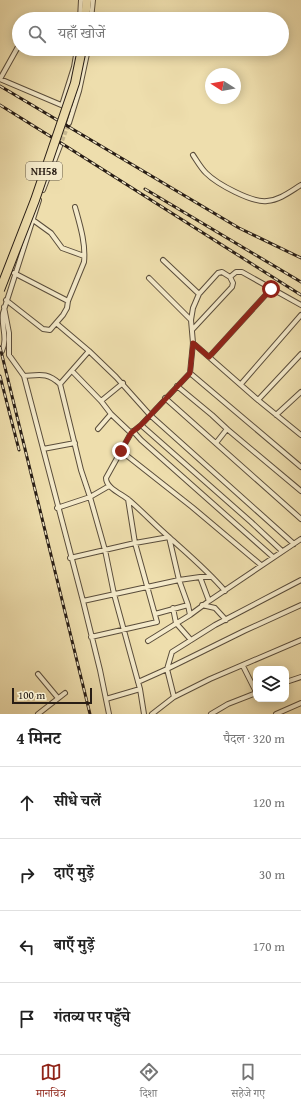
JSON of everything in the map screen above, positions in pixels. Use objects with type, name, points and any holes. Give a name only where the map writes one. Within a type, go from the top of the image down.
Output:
[{"type":"highway","points":[[86,12],[87,0]]},
{"type":"highway","name":"NH58","points":[[0,290],[35,200],[71,95],[81,56]]},
{"type":"street","points":[[80,12],[81,0]]},
{"type":"street","points":[[92,12],[93,0]]},
{"type":"street","points":[[13,56],[0,79],[73,110]]},
{"type":"street","points":[[62,105],[74,67],[76,56]]},
{"type":"street","points":[[69,123],[79,91],[86,56]]},
{"type":"street","points":[[2,351],[5,343],[2,320],[4,307],[41,193],[60,146]]},
{"type":"street","points":[[193,155],[211,178],[243,196],[267,202],[278,198],[301,185]]},
{"type":"street","points":[[6,300],[43,329],[50,330],[63,315],[84,262],[82,233],[76,207]]},
{"type":"street","points":[[33,220],[51,233],[62,248],[84,256]]},
{"type":"street","points":[[162,260],[200,294]]},
{"type":"street","points":[[192,330],[232,287],[233,283],[230,277],[222,272],[219,272],[200,294],[193,308],[191,320],[193,343],[190,373],[141,425],[132,432],[106,478],[106,481],[109,486],[128,499],[213,577],[225,591]]},
{"type":"street","points":[[230,277],[236,272],[242,272],[301,305]]},
{"type":"street","points":[[14,274],[68,301]]},
{"type":"street","points":[[149,278],[191,320]]},
{"type":"street","points":[[209,357],[271,289]]},
{"type":"street","points":[[4,307],[9,333],[9,355],[24,376],[70,558],[83,602],[109,714]]},
{"type":"street","points":[[241,384],[301,315]]},
{"type":"street","points":[[56,323],[123,383],[150,415],[294,544]]},
{"type":"street","points":[[193,343],[258,400],[300,433]]},
{"type":"street","points":[[60,384],[89,351]]},
{"type":"street","points":[[258,400],[301,354]]},
{"type":"street","points":[[72,372],[101,401],[111,414],[273,557]]},
{"type":"street","points":[[190,373],[301,467]]},
{"type":"street","points":[[24,376],[46,374],[60,384],[81,470],[105,550],[114,594],[140,688],[144,714]]},
{"type":"street","points":[[101,401],[123,383]]},
{"type":"street","points":[[177,386],[212,415],[227,430],[301,491]]},
{"type":"street","points":[[276,415],[301,392]]},
{"type":"street","points":[[165,398],[301,519]]},
{"type":"street","points":[[98,429],[111,414]]},
{"type":"street","points":[[141,425],[252,522],[282,551]]},
{"type":"street","points":[[216,444],[227,430]]},
{"type":"street","points":[[43,449],[75,443]]},
{"type":"street","points":[[121,451],[192,507],[261,565]]},
{"type":"street","points":[[57,508],[90,497],[109,486]]},
{"type":"street","points":[[91,636],[157,622],[135,543],[128,499]]},
{"type":"street","points":[[70,558],[169,537]]},
{"type":"street","points":[[169,537],[179,580],[188,604],[190,615]]},
{"type":"street","points":[[148,641],[190,615],[202,605],[301,539]]},
{"type":"street","points":[[200,577],[209,601]]},
{"type":"street","points":[[83,602],[179,580],[213,577]]},
{"type":"street","points":[[174,697],[167,669],[172,652],[226,620],[301,580]]},
{"type":"street","points":[[155,614],[188,604]]},
{"type":"street","points":[[202,605],[215,608],[226,620]]},
{"type":"street","points":[[138,682],[301,605]]},
{"type":"street","points":[[173,608],[176,623],[191,640]]},
{"type":"street","points":[[152,714],[174,697],[301,640]]},
{"type":"street","points":[[243,666],[253,686]]},
{"type":"street","points":[[38,674],[58,698]]},
{"type":"street","points":[[289,681],[301,677]]},
{"type":"street","points":[[106,699],[140,688]]},
{"type":"street","points":[[38,714],[65,693]]},
{"type":"street","points":[[211,714],[228,704],[253,693]]},
{"type":"street","points":[[276,714],[301,703]]},
{"type":"tunnel","points":[[60,146],[69,123]]},
{"type":"railway","points":[[0,86],[239,228],[301,258]]},
{"type":"railway","points":[[0,105],[301,295]]},
{"type":"railway","points":[[145,189],[301,282]]},
{"type":"railway","points":[[0,347],[90,714]]},
{"type":"railway","points":[[0,376],[19,450]]},
{"type":"route","points":[[121,451],[131,433],[141,425],[169,393],[190,373],[193,343],[209,357],[271,289]]}]
